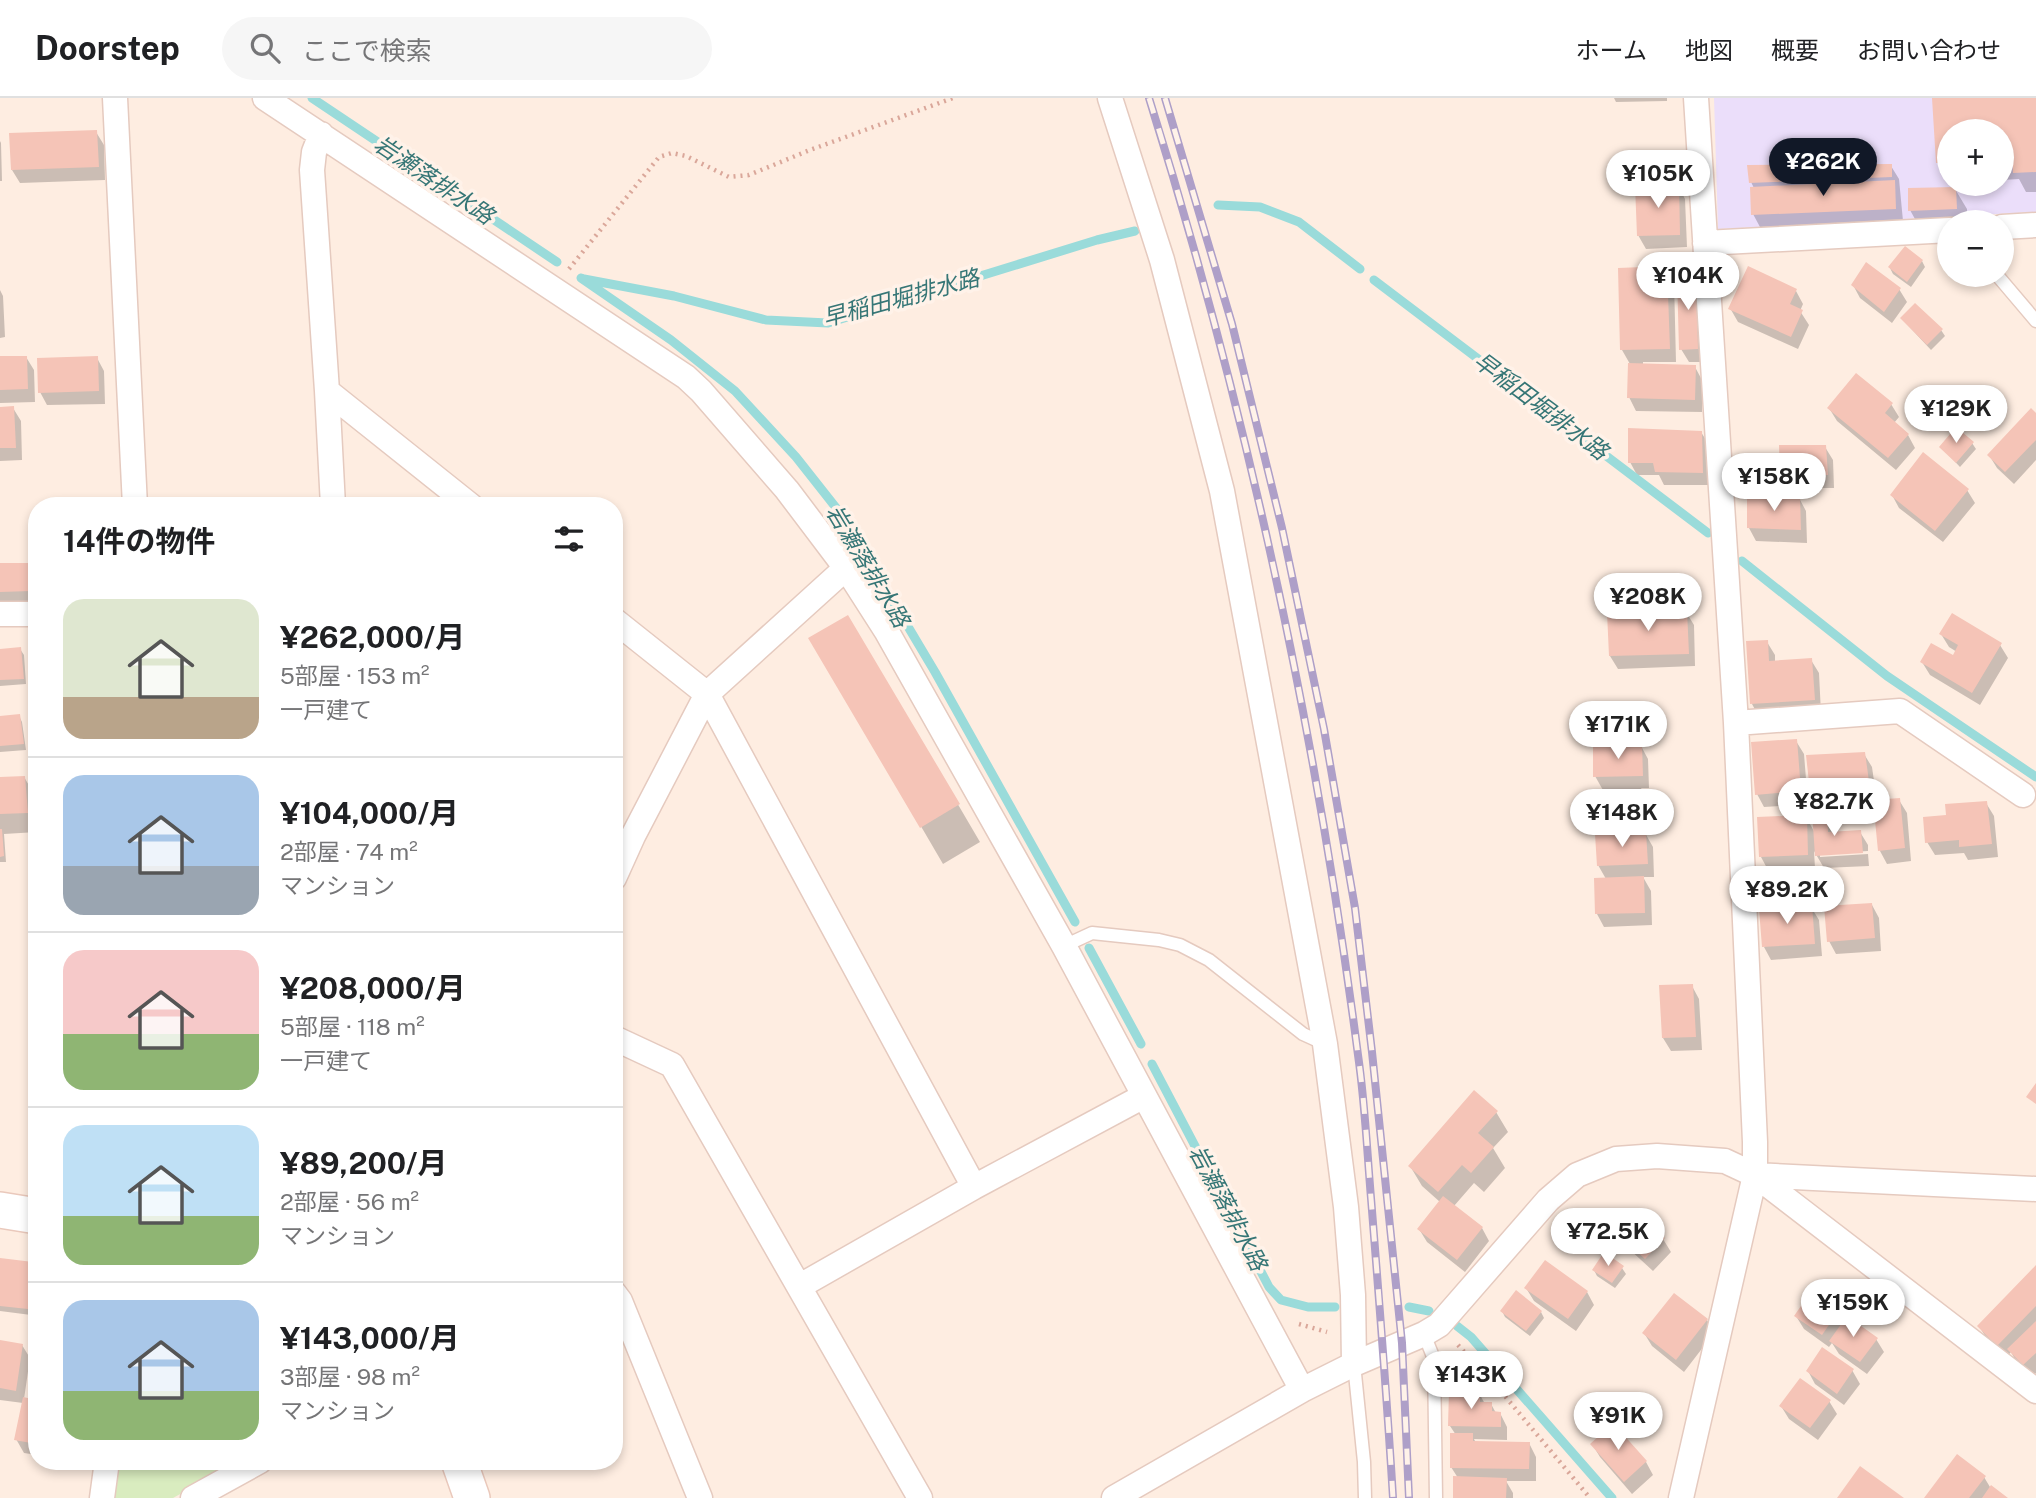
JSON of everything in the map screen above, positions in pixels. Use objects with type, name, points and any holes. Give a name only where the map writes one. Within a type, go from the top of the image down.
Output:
[{"type":"street","points":[[115,98],[135,497]]},
{"type":"street","points":[[265,98],[675,370],[701,391],[787,490],[846,568],[887,632],[1064,946],[1302,1390]]},
{"type":"street","points":[[1110,98],[1162,260],[1222,491],[1325,1044],[1346,1207],[1353,1295],[1354,1364]]},
{"type":"street","points":[[1681,1498],[1755,1175],[1736,723],[1696,98]]},
{"type":"street","points":[[321,134],[314,152],[312,170],[333,497]]},
{"type":"street","points":[[2014,226],[2036,225]]},
{"type":"street","points":[[1705,243],[1937,231]]},
{"type":"street","points":[[327,391],[460,497]]},
{"type":"street","points":[[624,832],[707,694],[846,568]]},
{"type":"street","points":[[0,614],[28,614]]},
{"type":"street","points":[[623,627],[707,694],[974,1187]]},
{"type":"street","points":[[1736,723],[1900,711],[2023,795]]},
{"type":"street","points":[[623,1042],[672,1065],[920,1498]]},
{"type":"street","points":[[800,1286],[974,1187],[1144,1096]]},
{"type":"street","points":[[1114,1498],[1302,1390],[1432,1330],[1548,1200],[1577,1175],[1616,1159],[1657,1156],[1725,1161],[1755,1175],[2036,1391]]},
{"type":"street","points":[[1755,1175],[2036,1189]]},
{"type":"street","points":[[0,1210],[28,1215]]},
{"type":"street","points":[[623,1306],[700,1498]]},
{"type":"street","points":[[102,1498],[106,1470]]},
{"type":"street","points":[[193,1498],[244,1470]]},
{"type":"street","points":[[462,1470],[472,1498]]},
{"type":"lane","points":[[2007,287],[2036,321]]},
{"type":"lane","points":[[1064,946],[1093,933],[1180,945],[1209,960],[1303,1034],[1325,1044]]},
{"type":"lane","points":[[1432,1330],[1436,1498]]},
{"type":"lane","points":[[1354,1364],[1365,1498]]},
{"type":"path","points":[[553,289],[659,157],[679,154],[729,177],[749,175],[953,98]]},
{"type":"path","points":[[1264,1317],[1353,1337]]},
{"type":"path","points":[[1432,1330],[1504,1395],[1590,1498]]},
{"type":"shaded area","points":[[1714,98],[2036,98],[2036,212],[1937,210],[1937,217],[1718,229]]},
{"type":"green space","points":[[117,1470],[224,1470],[173,1498],[113,1498]]},
{"type":"building","points":[[1932,98],[2036,98],[2036,172],[2014,173],[2014,119],[1937,119],[1936,163]]},
{"type":"building","points":[[97,130],[99,167],[11,170],[9,133]]},
{"type":"building","points":[[1892,164],[1892,177],[1749,183],[1747,165]]},
{"type":"building","points":[[1895,180],[1896,209],[1751,215],[1750,187]]},
{"type":"building","points":[[1679,184],[1680,235],[1637,236],[1635,185]]},
{"type":"building","points":[[1937,187],[1937,196],[1956,196],[1957,209],[1908,211],[1908,188]]},
{"type":"building","points":[[1905,246],[1923,260],[1907,282],[1888,267]]},
{"type":"building","points":[[1866,262],[1901,288],[1884,312],[1851,285]]},
{"type":"building","points":[[1667,266],[1670,349],[1620,350],[1618,268]]},
{"type":"building","points":[[1748,266],[1797,289],[1790,304],[1803,310],[1791,337],[1728,309]]},
{"type":"building","points":[[1696,274],[1698,349],[1679,350],[1677,275]]},
{"type":"building","points":[[1915,303],[1943,329],[1927,345],[1900,318]]},
{"type":"building","points":[[0,356],[27,356],[28,389],[0,390]]},
{"type":"building","points":[[98,356],[99,391],[38,393],[37,358]]},
{"type":"building","points":[[1628,363],[1696,365],[1695,400],[1627,398]]},
{"type":"building","points":[[1856,373],[1893,403],[1885,413],[1909,434],[1888,458],[1827,408]]},
{"type":"building","points":[[14,406],[16,448],[0,448],[0,407]]},
{"type":"building","points":[[2031,408],[2036,413],[2036,440],[2005,472],[1987,455]]},
{"type":"building","points":[[1956,427],[1974,442],[1956,463],[1939,447]]},
{"type":"building","points":[[1628,428],[1702,431],[1703,473],[1655,472],[1653,463],[1628,463]]},
{"type":"building","points":[[1779,445],[1826,445],[1828,475],[1780,475]]},
{"type":"building","points":[[1923,452],[1969,489],[1935,531],[1890,495]]},
{"type":"building","points":[[1747,496],[1800,496],[1801,530],[1747,528]]},
{"type":"building","points":[[0,563],[28,563],[28,591],[0,592]]},
{"type":"building","points":[[1687,610],[1689,654],[1609,656],[1607,612]]},
{"type":"building","points":[[1952,613],[2002,643],[1972,693],[1920,662],[1931,643],[1953,655],[1958,645],[1939,634]]},
{"type":"building","points":[[848,615],[960,804],[920,828],[808,638]]},
{"type":"building","points":[[1768,640],[1769,661],[1812,658],[1815,700],[1750,704],[1746,641]]},
{"type":"building","points":[[21,647],[24,679],[0,680],[0,649]]},
{"type":"building","points":[[20,714],[24,744],[0,746],[0,716]]},
{"type":"building","points":[[1797,739],[1801,791],[1755,795],[1751,742]]},
{"type":"building","points":[[1642,744],[1643,776],[1593,777],[1593,745]]},
{"type":"building","points":[[1865,752],[1870,789],[1810,791],[1806,755]]},
{"type":"building","points":[[25,776],[28,813],[0,814],[0,777]]},
{"type":"building","points":[[1644,789],[1645,816],[1596,818],[1594,791]]},
{"type":"building","points":[[1900,798],[1905,848],[1878,851],[1873,800]]},
{"type":"building","points":[[1987,801],[1992,844],[1959,847],[1959,840],[1925,843],[1923,817],[1946,815],[1945,804]]},
{"type":"building","points":[[1827,810],[1828,832],[1861,830],[1863,853],[1815,856],[1812,811]]},
{"type":"building","points":[[1807,815],[1808,855],[1759,857],[1757,817]]},
{"type":"building","points":[[0,829],[4,856],[0,857]]},
{"type":"building","points":[[1646,832],[1648,864],[1597,866],[1595,834]]},
{"type":"building","points":[[1644,876],[1645,913],[1595,914],[1594,878]]},
{"type":"building","points":[[1872,903],[1875,938],[1827,942],[1824,906]]},
{"type":"building","points":[[1812,905],[1815,944],[1762,947],[1759,909]]},
{"type":"building","points":[[1693,984],[1696,1037],[1662,1038],[1659,985]]},
{"type":"building","points":[[2036,1083],[2036,1104],[2026,1097]]},
{"type":"building","points":[[1474,1090],[1498,1111],[1478,1133],[1494,1147],[1471,1173],[1462,1165],[1438,1192],[1408,1166]]},
{"type":"building","points":[[1443,1196],[1483,1227],[1457,1260],[1417,1229]]},
{"type":"building","points":[[1637,1213],[1665,1238],[1645,1259],[1618,1235]]},
{"type":"building","points":[[1604,1252],[1624,1266],[1612,1283],[1592,1270]]},
{"type":"building","points":[[0,1258],[28,1261],[28,1309],[0,1306]]},
{"type":"building","points":[[1545,1260],[1588,1291],[1568,1319],[1524,1288]]},
{"type":"building","points":[[2036,1265],[2036,1306],[1997,1346],[1977,1326]]},
{"type":"building","points":[[1516,1290],[1542,1311],[1526,1331],[1500,1311]]},
{"type":"building","points":[[1812,1290],[1840,1309],[1822,1335],[1794,1316]]},
{"type":"building","points":[[1674,1293],[1708,1319],[1676,1360],[1642,1333]]},
{"type":"building","points":[[1847,1316],[1878,1338],[1860,1362],[1829,1341]]},
{"type":"building","points":[[2036,1321],[2036,1353],[2023,1365],[2007,1349]]},
{"type":"building","points":[[0,1340],[23,1344],[16,1391],[0,1388]]},
{"type":"building","points":[[1822,1347],[1854,1369],[1837,1394],[1806,1371]]},
{"type":"building","points":[[1800,1378],[1831,1400],[1810,1428],[1779,1406]]},
{"type":"building","points":[[1449,1391],[1480,1392],[1480,1402],[1492,1402],[1492,1411],[1501,1412],[1501,1427],[1448,1426]]},
{"type":"building","points":[[23,1397],[28,1398],[28,1442],[14,1440]]},
{"type":"building","points":[[1613,1423],[1647,1461],[1624,1482],[1590,1444]]},
{"type":"building","points":[[1450,1433],[1473,1433],[1473,1441],[1530,1442],[1529,1469],[1450,1468]]},
{"type":"building","points":[[1957,1454],[1986,1476],[1969,1498],[1924,1498]]},
{"type":"building","points":[[1860,1466],[1904,1498],[1837,1498]]},
{"type":"building","points":[[1453,1476],[1507,1478],[1506,1498],[1453,1498]]},
{"type":"building","points":[[1991,1485],[2008,1498],[1982,1498]]},
{"type":"waterway","name":"岩瀬落排水路","points":[[312,98],[557,262]]},
{"type":"waterway","name":"早稲田堀排水路","points":[[1218,205],[1260,207],[1299,222],[1360,269]]},
{"type":"waterway","name":"早稲田堀排水路","points":[[584,279],[674,296],[766,320],[828,323],[1097,240],[1135,231]]},
{"type":"waterway","name":"岩瀬落排水路","points":[[581,278],[671,340],[735,391],[796,457],[841,514],[935,672],[1075,922]]},
{"type":"waterway","name":"早稲田堀排水路","points":[[1374,280],[1708,533]]},
{"type":"waterway","name":"早稲田堀排水路","points":[[1742,561],[1887,676],[2036,777]]},
{"type":"waterway","name":"岩瀬落排水路","points":[[1089,948],[1141,1044]]},
{"type":"waterway","name":"岩瀬落排水路","points":[[1152,1064],[1269,1287],[1281,1300],[1308,1307],[1335,1307]]},
{"type":"waterway","name":"岩瀬落排水路","points":[[1409,1307],[1429,1311]]},
{"type":"waterway","name":"岩瀬落排水路","points":[[1457,1326],[1471,1337],[1612,1498]]},
{"type":"railway","points":[[1149,98],[1217,334],[1247,452],[1299,692],[1321,813],[1341,934],[1362,1091],[1393,1498]]},
{"type":"railway","points":[[1165,98],[1232,324],[1282,528],[1324,729],[1355,908],[1372,1052],[1402,1343],[1409,1498]]}]
